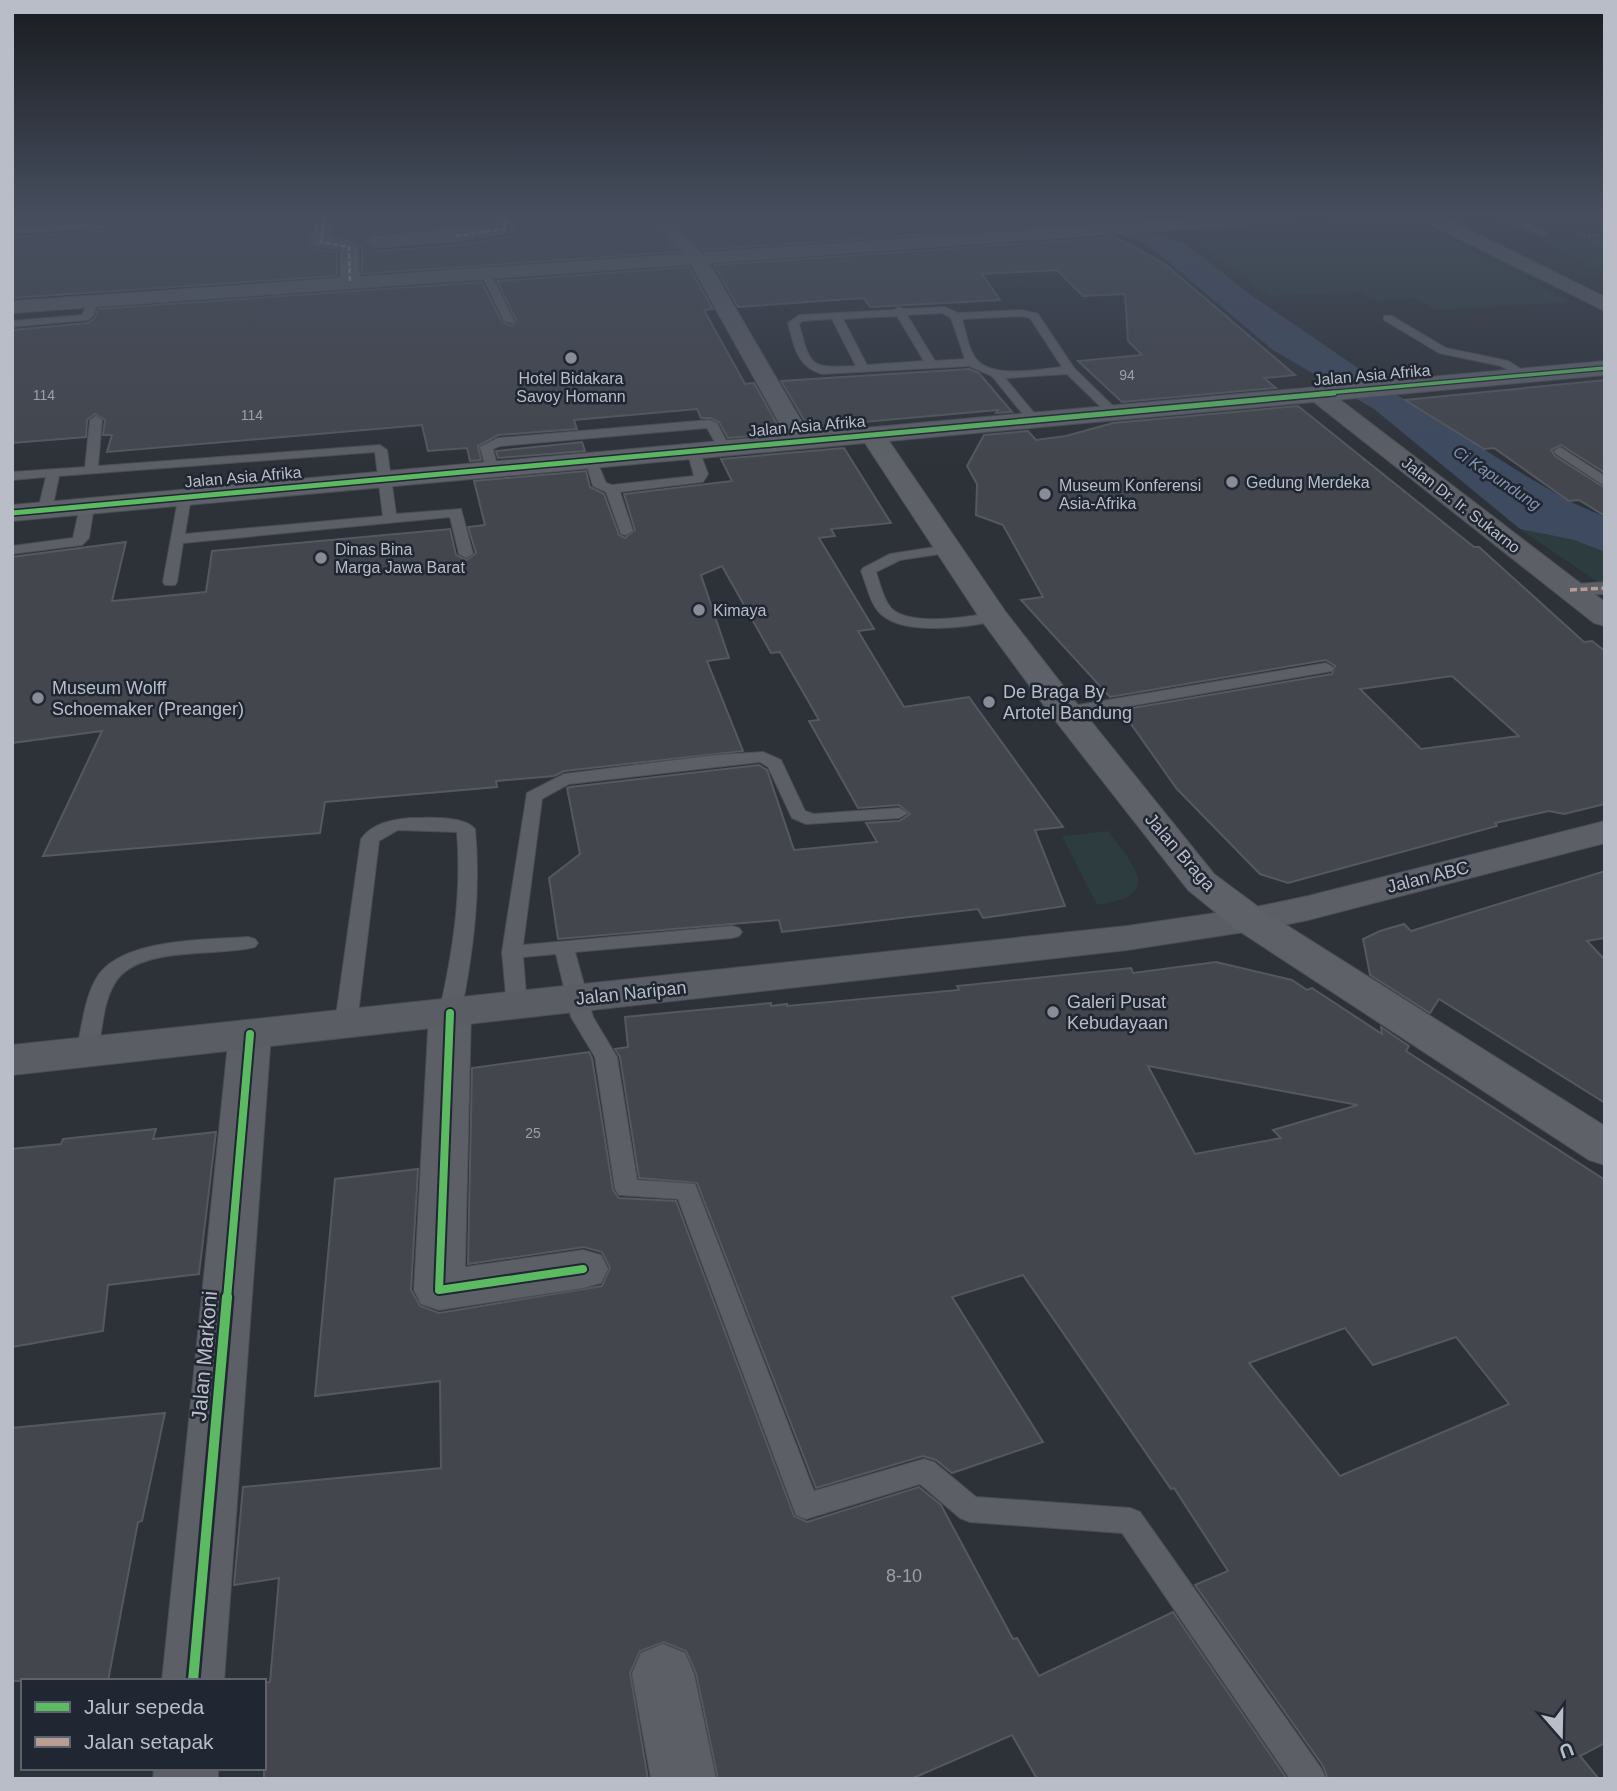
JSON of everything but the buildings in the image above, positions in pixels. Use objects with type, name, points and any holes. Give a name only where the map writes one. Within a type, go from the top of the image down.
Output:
[{"type":"main road","points":[[12,307],[112,301]]},
{"type":"main road","name":"Jalan Asia Afrika","points":[[12,513],[386,479],[491,463],[591,460],[693,450],[722,442],[801,441],[1605,368]]},
{"type":"main road","name":"Jalan Braga","points":[[872,434],[994,617],[1201,882],[1250,920],[1605,1148]]},
{"type":"main road","name":"Jalan Naripan","points":[[12,1060],[1127,938],[1250,920]]},
{"type":"street","points":[[721,301],[801,441]]},
{"type":"street","name":"Jalan Dr. Ir. Sukarno","points":[[1318,394],[1605,617]]},
{"type":"street","points":[[1570,590],[1605,588]]},
{"type":"street","name":"Jalan ABC","points":[[1250,920],[1321,905],[1605,832]]},
{"type":"street","points":[[450,1013],[439,1290],[583,1269]]},
{"type":"street","name":"Jalan Markoni","points":[[193,1679],[250,1034]]},
{"type":"street","points":[[663,1674],[684,1779]]},
{"type":"lane","points":[[499,301],[509,321]]},
{"type":"lane","points":[[12,324],[84,318],[89,316],[93,302]]},
{"type":"lane","points":[[899,310],[931,364]]},
{"type":"lane","points":[[972,362],[822,371],[811,368],[806,363],[794,320],[899,310],[944,310],[956,316],[1022,313],[1034,316],[1070,370],[1113,412]]},
{"type":"lane","points":[[835,314],[863,369]]},
{"type":"lane","points":[[956,316],[972,362],[980,369],[996,374],[1070,370]]},
{"type":"lane","points":[[1388,318],[1443,351],[1504,363],[1525,375]]},
{"type":"lane","points":[[996,374],[1034,419]]},
{"type":"lane","points":[[91,470],[96,420]]},
{"type":"lane","points":[[491,463],[486,447],[498,442],[702,424],[713,426],[722,442]]},
{"type":"lane","points":[[12,476],[376,448],[381,450],[390,519]]},
{"type":"lane","points":[[591,460],[600,486],[612,489],[698,479],[702,474],[693,450]]},
{"type":"lane","points":[[1560,451],[1605,482]]},
{"type":"lane","points":[[45,510],[53,473]]},
{"type":"lane","points":[[612,489],[626,531]]},
{"type":"lane","points":[[170,582],[184,497]]},
{"type":"lane","points":[[12,550],[77,542],[82,538],[87,506]]},
{"type":"lane","points":[[177,539],[456,512],[466,554]]},
{"type":"lane","points":[[948,549],[895,557],[877,563],[867,571],[887,611],[900,617],[930,623],[972,622],[994,617]]},
{"type":"lane","points":[[1066,712],[1326,668]]},
{"type":"lane","points":[[517,1006],[512,951],[533,796],[564,779],[716,760],[763,757],[775,764],[798,814],[812,820],[899,813]]},
{"type":"lane","points":[[345,1023],[370,839],[378,830],[393,825],[456,825],[466,829],[466,918],[450,1013]]},
{"type":"lane","points":[[512,951],[733,932]]},
{"type":"lane","points":[[87,1052],[106,979],[117,964],[143,954],[248,943]]},
{"type":"lane","points":[[564,947],[582,1017],[606,1057],[627,1189],[687,1190],[806,1506],[923,1471],[970,1510],[1130,1521],[1310,1779]]},
{"type":"shaded area","points":[[1420,301],[1570,302],[1436,310]]},
{"type":"shaded area","points":[[1520,529],[1574,540],[1605,552],[1605,587]]},
{"type":"shaded area","points":[[1108,831],[1134,868],[1138,878],[1137,887],[1131,895],[1118,901],[1097,905],[1062,836]]},
{"type":"water","name":"Ci Kapundung","points":[[1214,301],[1259,301],[1405,400],[1528,477],[1569,501],[1605,517],[1605,552],[1574,540],[1520,529],[1374,409],[1273,350]]},
{"type":"marked path","points":[[1570,590],[1605,588]]},
{"type":"cycle path","points":[[12,513],[1605,368]]},
{"type":"cycle path","points":[[450,1013],[439,1290],[583,1269]]},
{"type":"cycle path","points":[[193,1679],[250,1034]]},
{"type":"place","name":"Hotel Bidakara Savoy Homann","points":[[571,358]]},
{"type":"place","name":"Gedung Merdeka","points":[[1232,482]]},
{"type":"place","name":"Museum Konferensi Asia-Afrika","points":[[1045,494]]},
{"type":"place","name":"Dinas Bina Marga Jawa Barat","points":[[321,558]]},
{"type":"place","name":"Kimaya","points":[[699,610]]},
{"type":"place","name":"Museum Wolff Schoemaker (Preanger)","points":[[38,698]]},
{"type":"place","name":"De Braga By Artotel Bandung","points":[[989,702]]},
{"type":"place","name":"Galeri Pusat Kebudayaan","points":[[1053,1012]]}]
